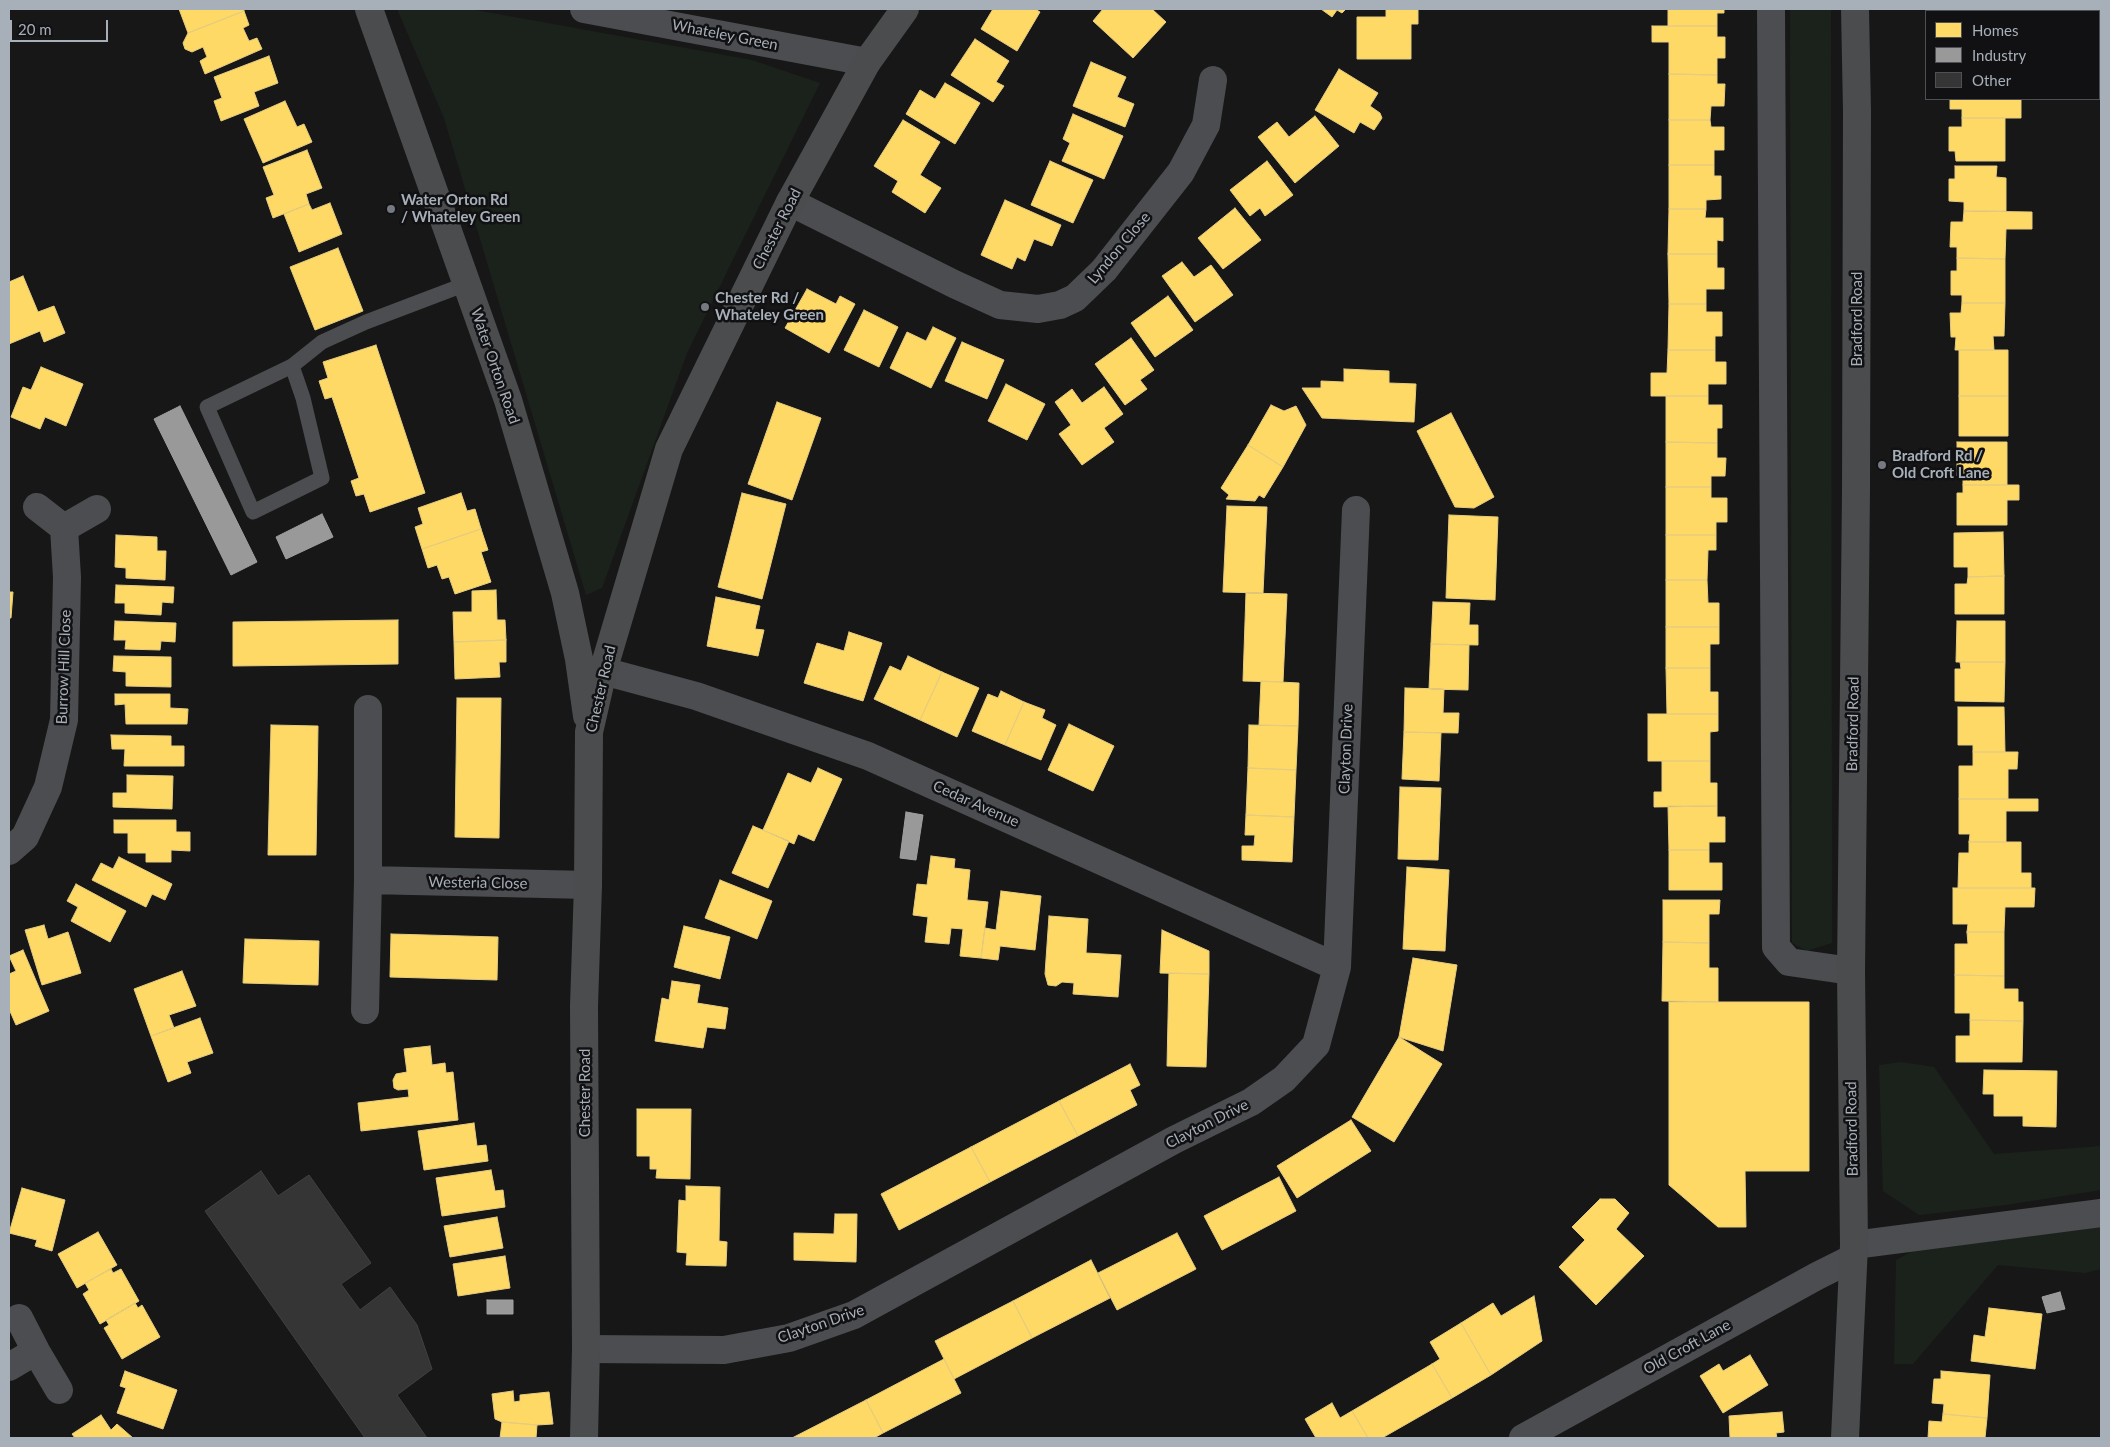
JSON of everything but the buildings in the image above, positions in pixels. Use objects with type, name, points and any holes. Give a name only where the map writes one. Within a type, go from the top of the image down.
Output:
[{"type":"main road","name":"Water Orton Road","points":[[369,9],[508,400],[565,593],[579,660],[589,732]]},
{"type":"main road","name":"Chester Road","points":[[584,1438],[586,1349],[584,1006],[588,886],[589,732],[603,671],[670,449],[790,202],[867,62],[905,9]]},
{"type":"main road","name":"Bradford Road","points":[[1844,1438],[1853,1252],[1851,971],[1856,480],[1857,111],[1855,9]]},
{"type":"street","name":"Whateley Green","points":[[584,9],[867,62]]},
{"type":"street","points":[[1770,9],[1776,947],[1789,962],[1851,971]]},
{"type":"street","name":"Lyndon Close","points":[[790,202],[1000,305],[1038,309],[1060,305],[1075,298],[1104,270],[1181,172],[1206,125],[1213,80]]},
{"type":"street","points":[[37,507],[64,528],[97,509]]},
{"type":"street","name":"Clayton Drive","points":[[586,1349],[724,1350],[789,1338],[854,1315],[1165,1145],[1251,1102],[1284,1080],[1316,1045],[1337,966],[1356,510]]},
{"type":"street","name":"Burrow Hill Close","points":[[9,851],[24,837],[48,787],[64,720],[67,577],[64,528]]},
{"type":"street","name":"Cedar Avenue","points":[[603,671],[696,696],[868,756],[1337,966]]},
{"type":"street","points":[[365,1010],[368,880],[368,709]]},
{"type":"street","name":"Westeria Close","points":[[368,880],[588,886]]},
{"type":"street","name":"Old Croft Lane","points":[[1523,1438],[1817,1276],[1853,1252],[2101,1213]]},
{"type":"street","points":[[19,1318],[59,1390]]},
{"type":"street","points":[[9,1367],[36,1351]]},
{"type":"lane","points":[[292,366],[303,398],[322,478],[253,512],[207,407],[292,366],[322,342],[366,322],[466,284]]},
{"type":"shaded area","points":[[397,9],[470,9],[752,60],[820,83],[687,353],[602,588],[586,595],[444,118]]},
{"type":"shaded area","points":[[1790,9],[1831,9],[1832,943],[1807,951],[1792,943]]},
{"type":"shaded area","points":[[1901,1062],[1934,1067],[1994,1154],[2101,1146],[2101,1190],[2006,1205],[1919,1215],[1883,1191],[1879,1065]]},
{"type":"shaded area","points":[[2101,1225],[2101,1269],[2085,1273],[1998,1265],[1913,1364],[1894,1364],[1896,1260],[1920,1247],[2081,1230]]},
{"type":"place","name":"Water Orton Rd / Whateley Green","points":[[391,209]]},
{"type":"place","name":"Chester Rd / Whateley Green","points":[[705,307]]},
{"type":"place","name":"Bradford Rd / Old Croft Lane","points":[[1882,465]]}]
